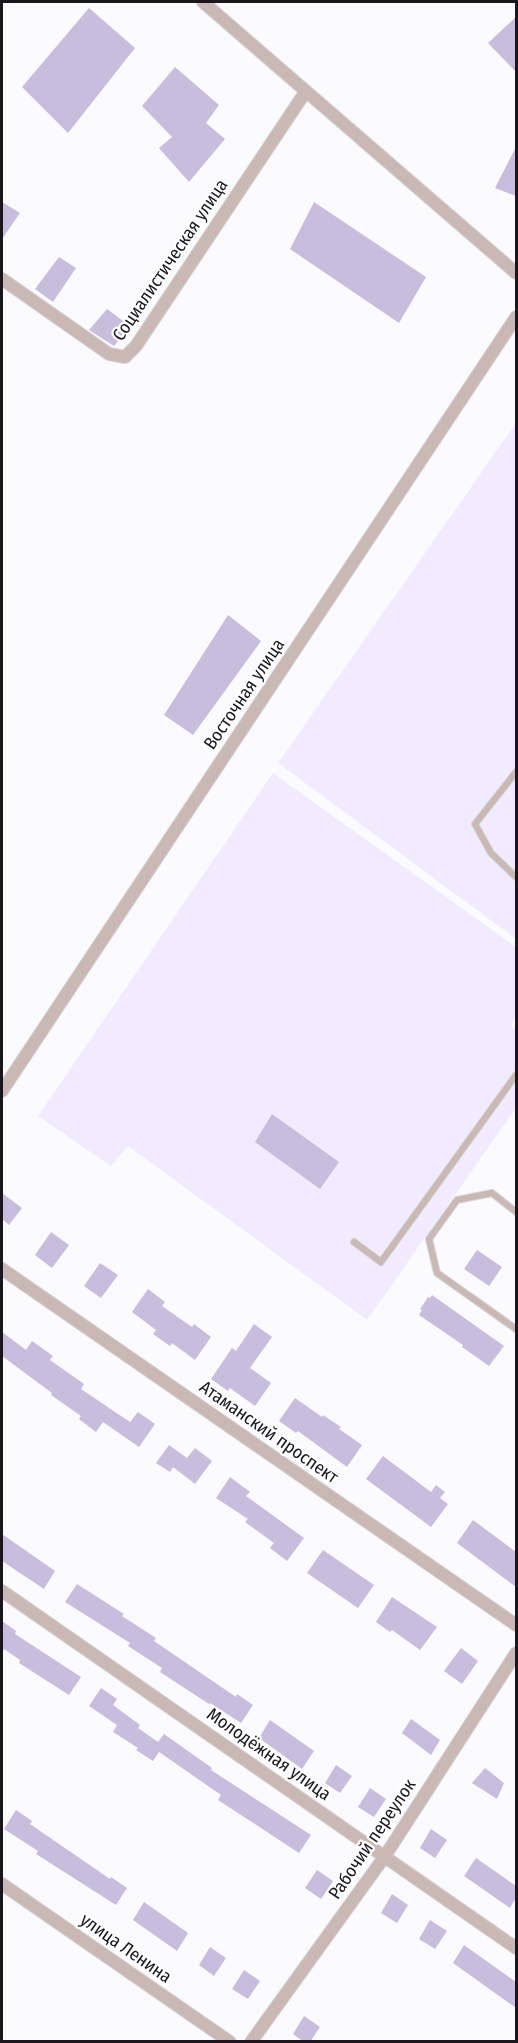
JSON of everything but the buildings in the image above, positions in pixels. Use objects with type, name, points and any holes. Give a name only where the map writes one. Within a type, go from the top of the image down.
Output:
[{"type":"street","points":[[203,2],[516,273]]},
{"type":"street","name":"Социалистическая улица","points":[[2,279],[109,354],[125,357],[136,346],[306,91]]},
{"type":"street","name":"Восточная улица","points":[[2,1092],[516,317]]},
{"type":"street","name":"Атаманский проспект","points":[[2,1269],[516,1625]]},
{"type":"street","name":"Молодёжная улица","points":[[2,1591],[516,1948]]},
{"type":"street","name":"Рабочий переулок","points":[[251,2042],[385,1856],[516,1653]]},
{"type":"street","name":"улица Ленина","points":[[2,1884],[230,2042]]},
{"type":"lane","points":[[515,777],[475,824],[491,853],[516,877]]},
{"type":"lane","points":[[354,1242],[381,1262],[516,1075]]},
{"type":"lane","points":[[516,1212],[492,1193],[457,1200],[429,1239],[437,1273],[516,1329]]},
{"type":"shaded area","points":[[516,423],[516,939],[278,763]]},
{"type":"shaded area","points":[[273,773],[516,947],[516,1016],[511,1025],[516,1030],[516,1108],[367,1320],[128,1146],[111,1166],[38,1116]]}]
